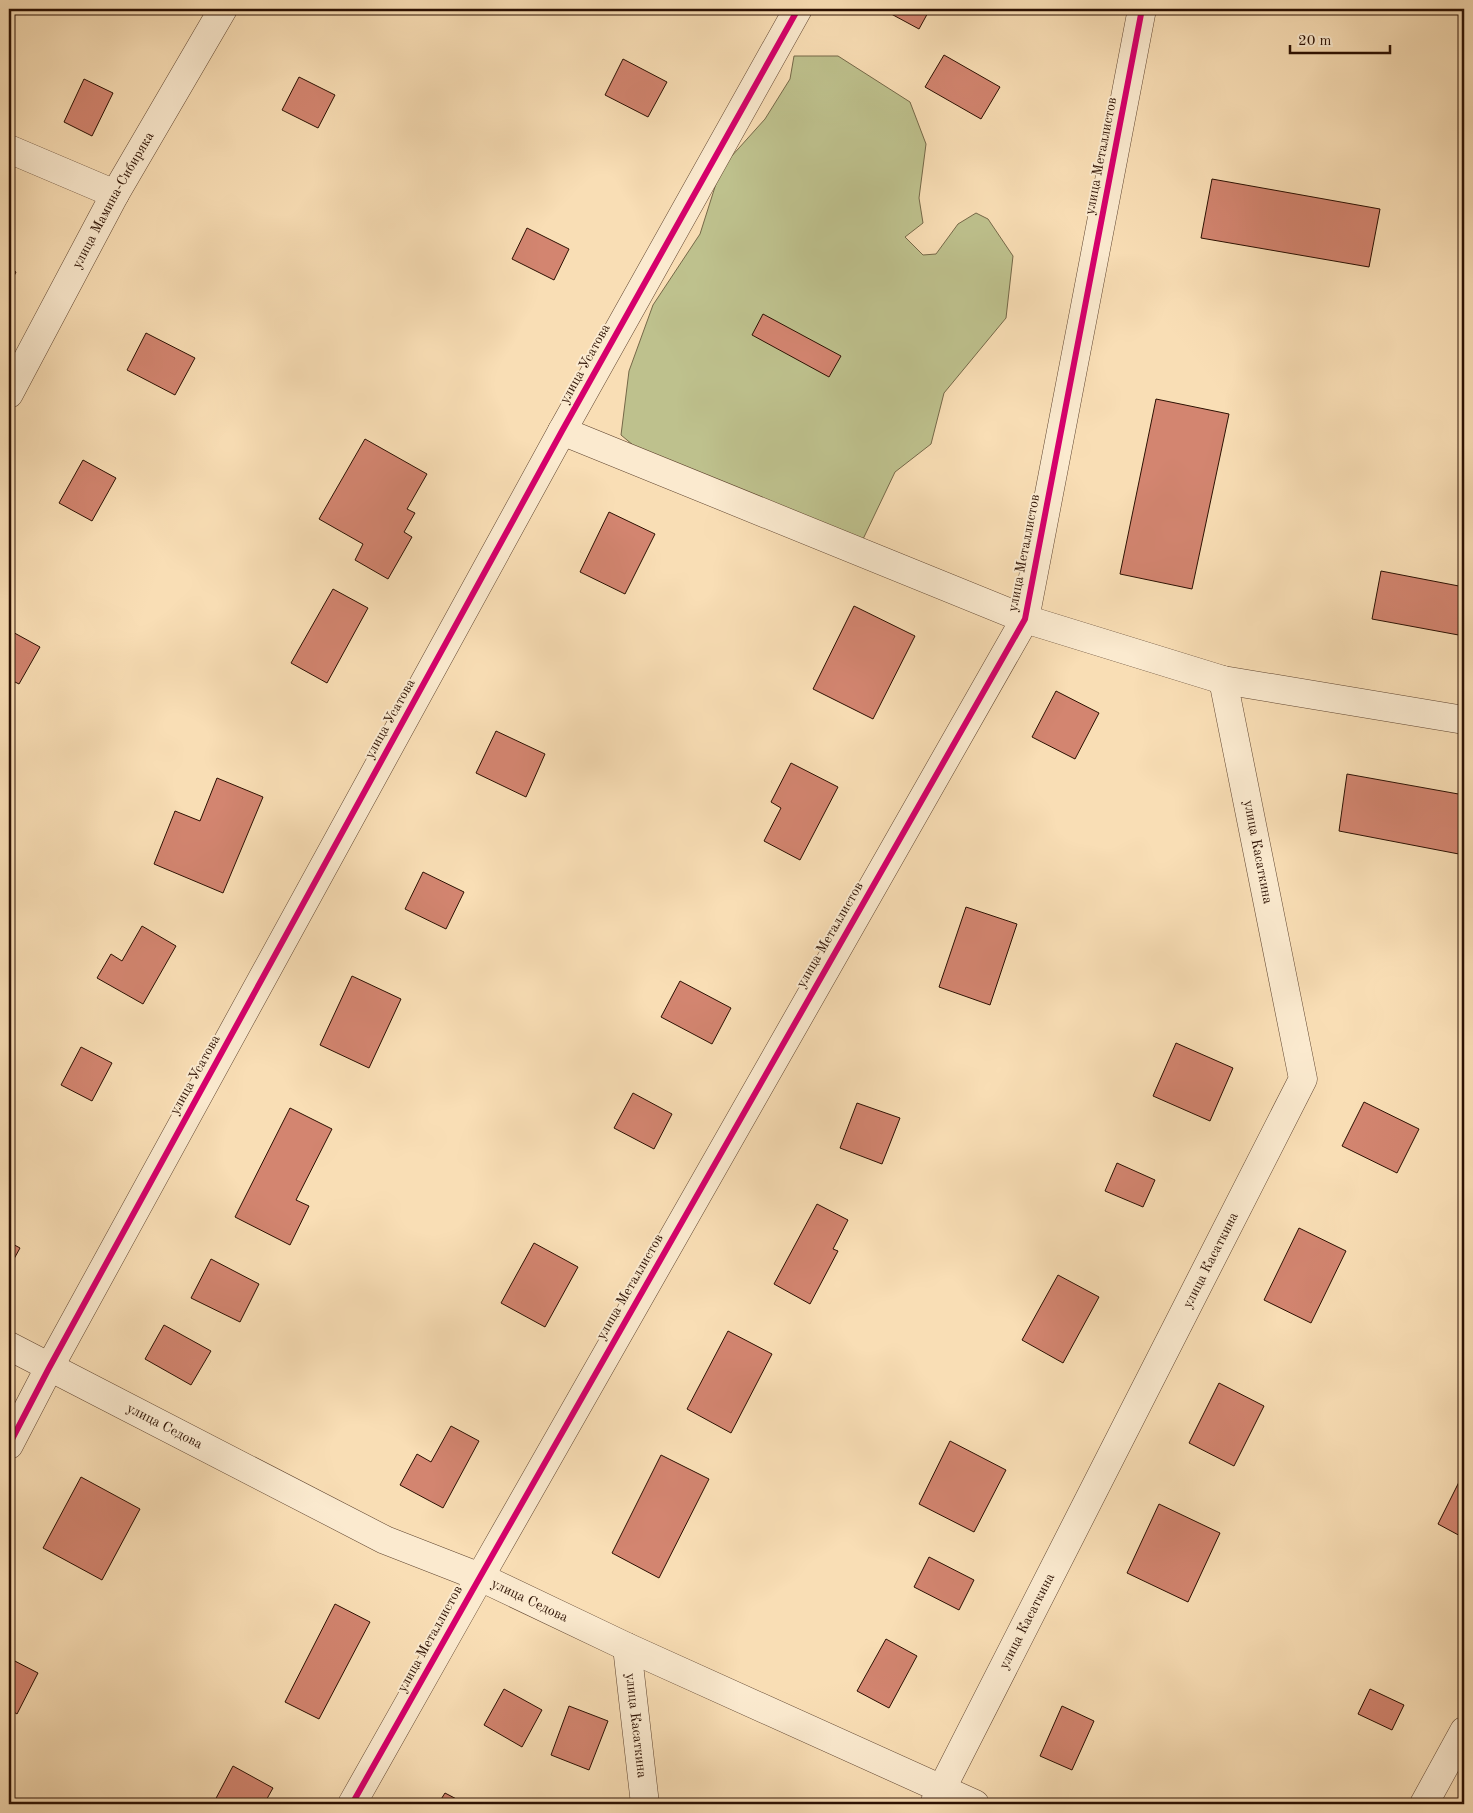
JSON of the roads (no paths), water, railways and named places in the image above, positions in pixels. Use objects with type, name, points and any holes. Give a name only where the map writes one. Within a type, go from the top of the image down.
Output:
[{"type":"street","name":"улица Мамина-Сибиряка","points":[[9,394],[115,194],[223,9]]},
{"type":"street","name":"улица Усатова","points":[[9,1445],[49,1368],[562,431],[798,9]]},
{"type":"street","name":"улица Металлистов","points":[[352,1804],[1025,619],[1142,9]]},
{"type":"street","points":[[9,149],[115,194]]},
{"type":"street","points":[[562,431],[1025,619],[1224,680],[1464,720]]},
{"type":"street","name":"улица Касаткина","points":[[938,1797],[1303,1079],[1224,680]]},
{"type":"street","name":"улица Седова","points":[[9,1346],[385,1540],[480,1577],[938,1797],[975,1804]]},
{"type":"street","name":"улица Касаткина","points":[[627,1647],[645,1804]]},
{"type":"street","points":[[1424,1804],[1464,1732]]}]
